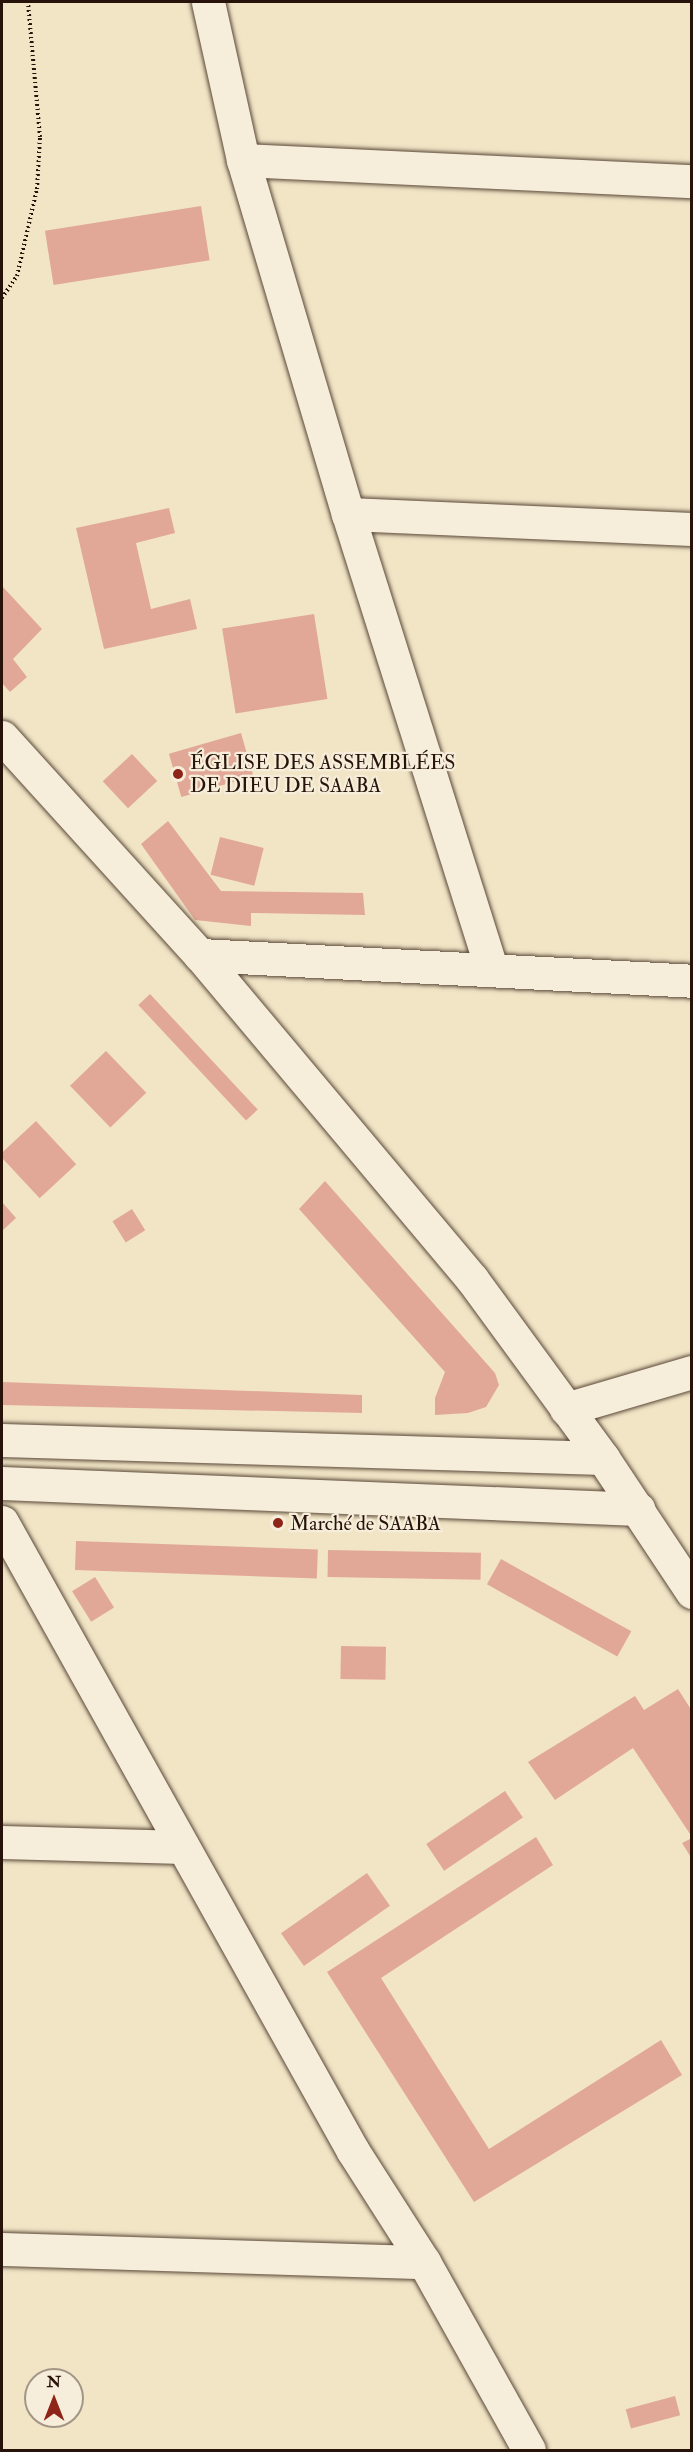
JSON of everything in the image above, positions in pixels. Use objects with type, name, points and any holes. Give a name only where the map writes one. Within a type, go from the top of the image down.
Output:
[{"type":"street","points":[[208,2],[243,160],[348,514],[492,970]]},
{"type":"street","points":[[243,160],[692,181]]},
{"type":"street","points":[[348,514],[692,529]]},
{"type":"street","points":[[2,736],[200,955],[472,1279],[603,1458],[692,1592]]},
{"type":"street","points":[[200,955],[692,981]]},
{"type":"street","points":[[566,1408],[692,1372]]},
{"type":"street","points":[[2,1440],[603,1458]]},
{"type":"street","points":[[2,1483],[638,1509]]},
{"type":"street","points":[[2,1522],[353,2151],[424,2262],[529,2451]]},
{"type":"street","points":[[2,1842],[183,1847]]},
{"type":"street","points":[[2,2248],[424,2262]]},
{"type":"path","points":[[2,298],[17,276],[37,189],[40,137],[28,2]]},
{"type":"building","points":[[201,206],[210,260],[54,285],[45,231]]},
{"type":"building","points":[[169,508],[175,533],[136,543],[151,609],[190,599],[197,629],[104,649],[76,528]]},
{"type":"building","points":[[2,586],[42,629],[13,659],[27,677],[10,692],[2,683]]},
{"type":"building","points":[[314,614],[327,699],[236,713],[222,629]]},
{"type":"building","points":[[241,733],[253,776],[181,797],[169,754]]},
{"type":"building","points":[[132,754],[157,781],[128,808],[103,781]]},
{"type":"building","points":[[168,821],[221,891],[363,893],[365,915],[251,913],[251,926],[195,920],[141,844]]},
{"type":"building","points":[[220,837],[264,848],[254,886],[211,875]]},
{"type":"building","points":[[150,994],[258,1110],[246,1120],[138,1005]]},
{"type":"building","points":[[106,1051],[146,1093],[110,1127],[70,1086]]},
{"type":"building","points":[[36,1121],[76,1164],[40,1198],[2,1158],[2,1153]]},
{"type":"building","points":[[325,1181],[495,1373],[499,1385],[486,1407],[468,1413],[435,1415],[435,1398],[445,1372],[299,1209]]},
{"type":"building","points":[[2,1202],[16,1218],[2,1231]]},
{"type":"building","points":[[132,1209],[145,1230],[126,1242],[112,1221]]},
{"type":"building","points":[[2,1382],[362,1395],[362,1413],[2,1405]]},
{"type":"building","points":[[76,1541],[318,1549],[317,1578],[75,1570]]},
{"type":"building","points":[[328,1550],[481,1553],[481,1580],[328,1577]]},
{"type":"building","points":[[501,1559],[631,1631],[617,1657],[487,1584]]},
{"type":"building","points":[[95,1577],[114,1608],[91,1622],[72,1591]]},
{"type":"building","points":[[341,1646],[386,1647],[385,1680],[340,1679]]},
{"type":"building","points":[[678,1689],[692,1711],[692,1837],[633,1748],[555,1800],[528,1762],[635,1696],[644,1710]]},
{"type":"building","points":[[505,1791],[523,1818],[444,1871],[426,1844]]},
{"type":"building","points":[[536,1837],[553,1865],[381,1978],[489,2149],[661,2040],[682,2075],[474,2202],[327,1972]]},
{"type":"building","points":[[692,1838],[692,1859],[682,1843]]},
{"type":"building","points":[[367,1873],[390,1906],[304,1966],[281,1933]]},
{"type":"building","points":[[675,2396],[680,2415],[631,2429],[626,2409]]},
{"type":"place","name":"ÉGLISE DES ASSEMBLÉES DE DIEU DE SAABA","points":[[178,774]]},
{"type":"place","name":"Marché de SAABA","points":[[278,1523]]}]
